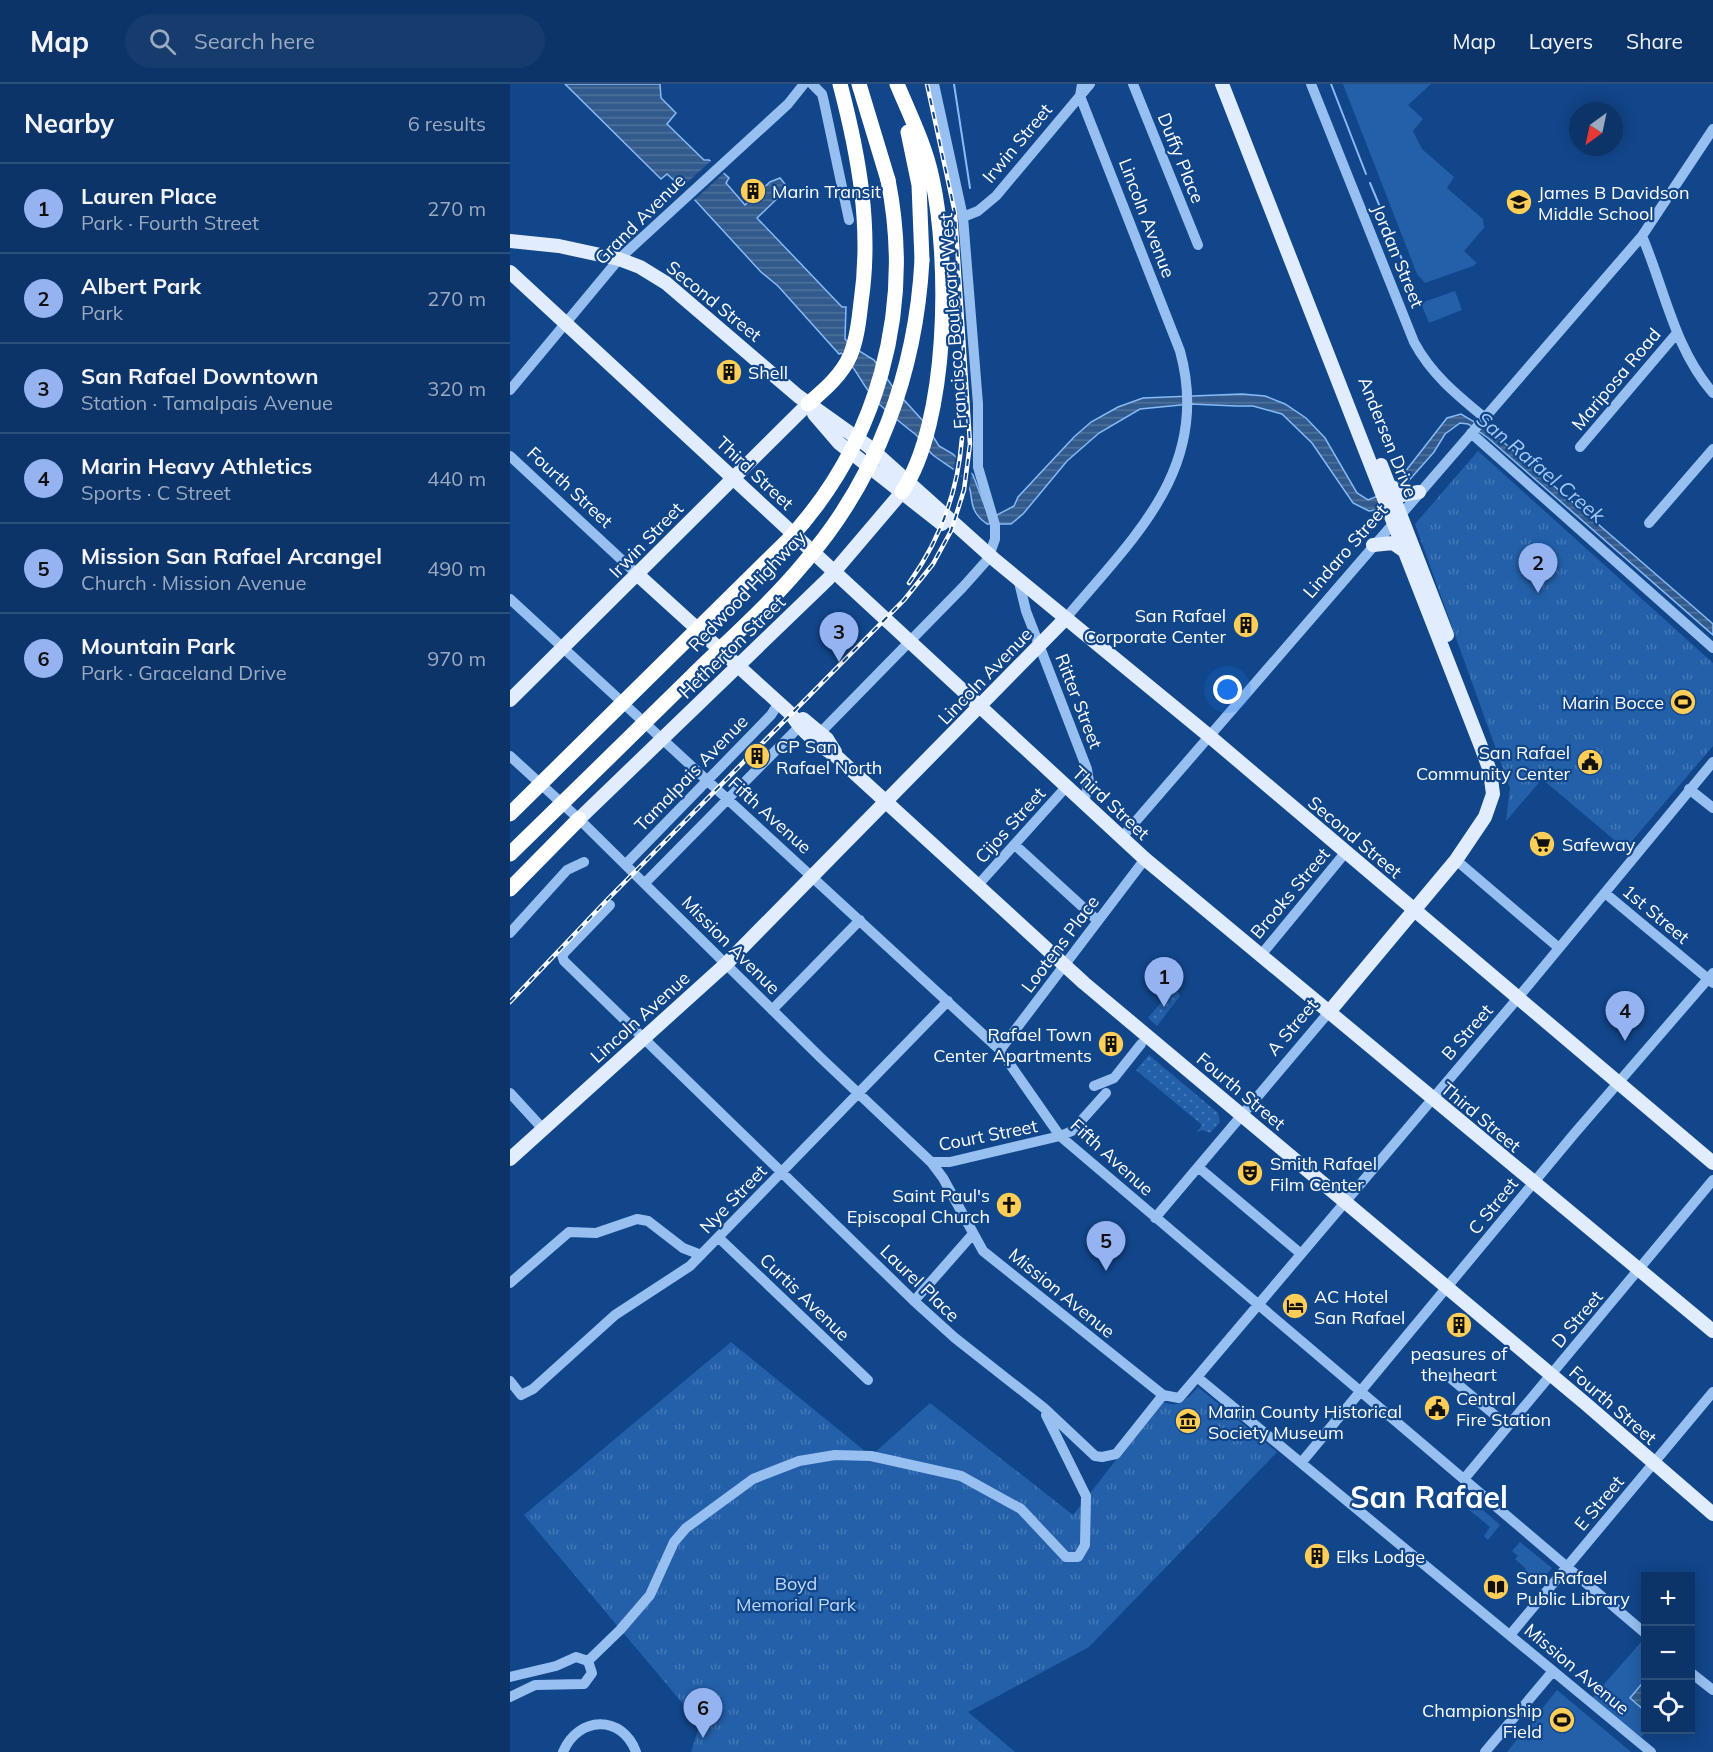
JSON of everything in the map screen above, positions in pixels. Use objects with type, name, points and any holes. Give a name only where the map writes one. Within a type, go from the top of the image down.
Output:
[{"type":"highway","points":[[808,405],[831,384],[846,364],[854,345],[860,311],[865,255],[863,201],[855,148],[840,84]]},
{"type":"highway","name":"Redwood Highway","points":[[510,814],[788,540],[820,502],[839,472],[871,408],[887,356],[894,320],[897,248],[888,180],[859,84]]},
{"type":"highway","points":[[895,84],[928,163],[940,231],[943,314],[922,451],[905,488]]},
{"type":"highway","name":"Redwood Highway","points":[[510,854],[781,589],[832,528],[864,477],[899,394],[916,326],[922,260],[922,220],[918,176],[895,84]]},
{"type":"highway","points":[[510,889],[579,819]]},
{"type":"main road","name":"Andersen Drive","points":[[1222,84],[1378,470],[1394,504],[1499,771],[1502,783],[1495,805]]},
{"type":"main road","name":"Andersen Drive","points":[[1231,84],[1378,470],[1394,504],[1404,551],[1490,771],[1495,805]]},
{"type":"main road","name":"Second Street","points":[[511,241],[559,246],[619,259],[640,267],[666,282],[808,405],[831,435],[905,488],[951,531],[973,540],[1208,735],[1713,1163]]},
{"type":"main road","name":"Third Street","points":[[510,272],[734,477],[833,573],[1123,836],[1145,859],[1713,1332]]},
{"type":"main road","name":"Irwin Street","points":[[510,700],[808,405]]},
{"type":"main road","name":"Hetherton Street","points":[[579,819],[738,668],[833,573],[905,488]]},
{"type":"main road","points":[[1394,504],[1419,492]]},
{"type":"main road","points":[[1373,545],[1393,543],[1404,551]]},
{"type":"main road","name":"Fourth Street","points":[[638,575],[778,704],[791,714],[802,718],[820,733],[837,757]]},
{"type":"main road","name":"Lincoln Avenue","points":[[510,1159],[727,963],[1066,618]]},
{"type":"main road","name":"Fourth Street","points":[[791,714],[799,727],[837,757],[1065,965],[1552,1375],[1713,1514]]},
{"type":"main road","name":"A Street","points":[[1329,1012],[1456,860],[1481,836],[1495,805]]},
{"type":"street","name":"Grand Avenue","points":[[510,390],[619,259],[788,104],[804,84]]},
{"type":"street","points":[[812,84],[822,94],[849,220]]},
{"type":"street","name":"Francisco Boulevard West","points":[[934,84],[963,217],[978,404],[978,467],[996,531],[990,555]]},
{"type":"street","name":"Irwin Street","points":[[963,217],[978,211],[996,196],[1081,90],[1090,84]]},
{"type":"street","name":"Duffy Place","points":[[1133,84],[1198,245]]},
{"type":"street","name":"Jordan Street","points":[[1311,84],[1414,342],[1428,367],[1483,420]]},
{"type":"street","name":"Lincoln Avenue","points":[[1066,618],[1161,499],[1179,458],[1187,414],[1187,392],[1177,344],[1081,90]]},
{"type":"street","points":[[1419,492],[1642,236],[1710,143],[1713,129]]},
{"type":"street","points":[[1642,236],[1677,333],[1694,368],[1713,393]]},
{"type":"street","name":"Mariposa Road","points":[[1580,447],[1677,333]]},
{"type":"street","points":[[1472,432],[1713,648]]},
{"type":"street","points":[[1649,523],[1713,449]]},
{"type":"street","name":"Fourth Street","points":[[510,456],[638,575]]},
{"type":"street","name":"Lindaro Street","points":[[1123,836],[1373,545],[1394,504]]},
{"type":"street","points":[[820,733],[963,587],[990,555]]},
{"type":"street","name":"Ritter Street","points":[[1018,578],[1026,611],[1087,769],[1089,782],[1084,802]]},
{"type":"street","name":"Fifth Avenue","points":[[510,599],[1000,1050],[1060,1136],[1641,1630]]},
{"type":"street","name":"Tamalpais Avenue","points":[[626,864],[771,715],[778,704]]},
{"type":"street","points":[[645,882],[799,727]]},
{"type":"street","name":"Mission Avenue","points":[[510,756],[645,882],[858,1095],[931,1162],[943,1178],[972,1235],[983,1251],[1163,1395]]},
{"type":"street","name":"B Street","points":[[1197,1377],[1518,998],[1713,762]]},
{"type":"street","name":"Cijos Street","points":[[978,885],[1067,786]]},
{"type":"street","points":[[1689,789],[1713,808]]},
{"type":"street","points":[[1015,845],[1098,921]]},
{"type":"street","name":"Brooks Street","points":[[1261,955],[1345,853]]},
{"type":"street","name":"Lootens Place","points":[[1000,1050],[1145,859]]},
{"type":"street","points":[[1456,860],[1559,948]]},
{"type":"street","points":[[510,933],[567,870],[584,862]]},
{"type":"street","name":"1st Street","points":[[1605,893],[1711,978]]},
{"type":"street","name":"Laurel Place","points":[[610,905],[562,955],[564,961],[914,1301],[955,1338],[1044,1408],[1086,1450],[1102,1457],[1116,1454],[1163,1395]]},
{"type":"street","points":[[772,1010],[860,920]]},
{"type":"street","name":"C Street","points":[[1301,1463],[1533,1184],[1711,978]]},
{"type":"street","name":"Nye Street","points":[[510,1381],[521,1395],[533,1389],[615,1315],[690,1266],[948,1001]]},
{"type":"street","name":"A Street","points":[[1155,1218],[1329,1012]]},
{"type":"street","points":[[1094,1086],[1114,1078],[1141,1044]]},
{"type":"street","points":[[510,1093],[543,1129]]},
{"type":"street","name":"Court Street","points":[[931,1162],[950,1162],[1060,1136],[1072,1131],[1106,1093]]},
{"type":"street","points":[[1198,1167],[1300,1253]]},
{"type":"street","name":"D Street","points":[[1464,1479],[1713,1180]]},
{"type":"street","points":[[510,1283],[569,1232],[596,1233],[637,1219],[648,1221],[683,1248],[701,1255]]},
{"type":"street","points":[[914,1301],[972,1235]]},
{"type":"street","name":"Curtis Avenue","points":[[719,1238],[868,1380]]},
{"type":"street","points":[[1163,1395],[1179,1398],[1197,1377]]},
{"type":"street","name":"Mission Avenue","points":[[1197,1377],[1651,1752]]},
{"type":"street","points":[[1449,1377],[1508,1426]]},
{"type":"street","name":"E Street","points":[[1510,1635],[1713,1392]]},
{"type":"street","points":[[588,1661],[608,1643],[650,1595],[674,1542],[686,1528],[753,1479],[799,1461],[835,1455],[871,1456],[961,1476],[1021,1509],[1066,1557],[1078,1557],[1085,1545],[1086,1496],[1044,1408]]},
{"type":"street","points":[[510,1677],[556,1666],[576,1657],[588,1661]]},
{"type":"street","points":[[510,1697],[534,1685],[584,1684],[592,1673],[588,1661]]},
{"type":"street","points":[[1485,1752],[1553,1671]]},
{"type":"street","points":[[1695,1676],[1713,1690]]},
{"type":"street","points":[[563,1752],[573,1734],[594,1725],[620,1730],[628,1737],[636,1752]]},
{"type":"green space","points":[[1343,84],[1431,84],[1408,105],[1423,119],[1413,131],[1422,149],[1454,177],[1447,188],[1483,219],[1484,228],[1464,251],[1477,263],[1473,266],[1425,283],[1417,274]]},
{"type":"green space","points":[[1455,291],[1462,310],[1429,323],[1421,303]]},
{"type":"green space","points":[[1478,451],[1713,663],[1713,746],[1625,849],[1542,779],[1506,821],[1510,788],[1415,524]]},
{"type":"green space","points":[[1174,987],[1180,996],[1157,1026],[1148,1018]]},
{"type":"green space","points":[[1149,1055],[1218,1113],[1220,1122],[1210,1133],[1202,1130],[1197,1132],[1202,1125],[1136,1070]]},
{"type":"green space","name":"Boyd Memorial Park","points":[[731,1342],[871,1456],[930,1403],[1073,1515],[1162,1401],[1178,1404],[1198,1387],[1277,1452],[1089,1647],[968,1712],[1015,1752],[691,1752],[700,1724],[524,1515]]},
{"type":"green space","points":[[1474,1502],[1500,1525],[1488,1540],[1484,1536],[1490,1527],[1468,1509]]},
{"type":"green space","points":[[1520,1542],[1552,1568],[1539,1583],[1527,1576],[1525,1568],[1515,1559],[1518,1556],[1512,1551]]},
{"type":"green space","points":[[1641,1642],[1641,1734],[1644,1734],[1641,1737],[1592,1698]]},
{"type":"green space","name":"Championship Field","points":[[1557,1690],[1631,1752],[1507,1752]]},
{"type":"shaded area","points":[[565,84],[660,84],[661,98],[676,113],[667,124],[704,160],[709,160],[729,178],[726,183],[745,205],[770,182],[780,178],[785,184],[784,192],[757,218],[842,307],[846,307],[845,339],[851,346],[874,360],[895,390],[924,422],[939,446],[953,454],[973,475],[987,512],[997,515],[1014,506],[1018,497],[1091,422],[1118,407],[1143,398],[1242,394],[1265,396],[1285,404],[1306,418],[1325,438],[1357,493],[1368,500],[1388,492],[1447,418],[1461,414],[1493,433],[1713,624],[1713,635],[1488,438],[1468,424],[1460,423],[1445,434],[1434,452],[1397,494],[1375,510],[1369,511],[1353,503],[1312,443],[1282,414],[1253,406],[1191,404],[1140,409],[1099,433],[1067,461],[1023,514],[1011,524],[987,524],[975,512],[970,489],[963,477],[933,455],[915,434],[879,404],[847,359],[841,353],[839,354],[778,286],[761,272],[694,199],[667,174],[661,179]]},
{"type":"shaded area","points":[[1641,1685],[1641,1708],[1630,1698]]},
{"type":"pier","points":[[713,159],[726,171],[692,202],[679,190]]},
{"type":"pier","points":[[956,455],[972,470],[969,490],[962,480],[962,474],[961,479],[953,473]]},
{"type":"waterway","points":[[954,84],[970,188]]},
{"type":"waterway","points":[[1331,84],[1366,174]]},
{"type":"waterway","points":[[1370,183],[1411,281]]},
{"type":"railway","points":[[510,1002],[606,901],[904,600],[933,564],[951,531],[964,490],[970,444],[955,213],[927,84]]},
{"type":"railway","points":[[909,583],[930,550],[946,514],[952,496],[962,438]]},
{"type":"place","name":"Marin Transit","points":[[753,191]]},
{"type":"place","name":"James B Davidson Middle School","points":[[1519,202]]},
{"type":"place","name":"Shell","points":[[729,372]]},
{"type":"place","name":"Albert Park","points":[[1538,593]]},
{"type":"place","name":"San Rafael Corporate Center","points":[[1246,625]]},
{"type":"place","name":"San Rafael Downtown","points":[[839,662]]},
{"type":"place","name":"Marin Bocce","points":[[1683,702]]},
{"type":"place","name":"CP San Rafael North","points":[[757,756]]},
{"type":"place","name":"San Rafael Community Center","points":[[1590,762]]},
{"type":"place","name":"Safeway","points":[[1542,844]]},
{"type":"place","name":"Lauren Place","points":[[1164,1007]]},
{"type":"place","name":"Marin Heavy Athletics","points":[[1625,1041]]},
{"type":"place","name":"Rafael Town Center Apartments","points":[[1111,1044]]},
{"type":"place","name":"Smith Rafael Film Center","points":[[1250,1173]]},
{"type":"place","name":"Saint Paul's Episcopal Church","points":[[1009,1205]]},
{"type":"place","name":"Mission San Rafael Arcangel","points":[[1106,1271]]},
{"type":"place","name":"AC Hotel San Rafael","points":[[1295,1306]]},
{"type":"place","name":"peasures of the heart","points":[[1459,1325]]},
{"type":"place","name":"Central Fire Station","points":[[1437,1408]]},
{"type":"place","name":"Marin County Historical Society Museum","points":[[1188,1421]]},
{"type":"place","name":"Elks Lodge","points":[[1317,1556]]},
{"type":"place","name":"San Rafael Public Library","points":[[1496,1587]]},
{"type":"place","name":"Championship Field","points":[[1562,1720]]},
{"type":"place","name":"Mountain Park","points":[[703,1738]]},
{"type":"district","name":"San Rafael","points":[[1429,1497]]},
{"type":"water label","name":"San Rafael Creek","points":[[1541,467]]}]
